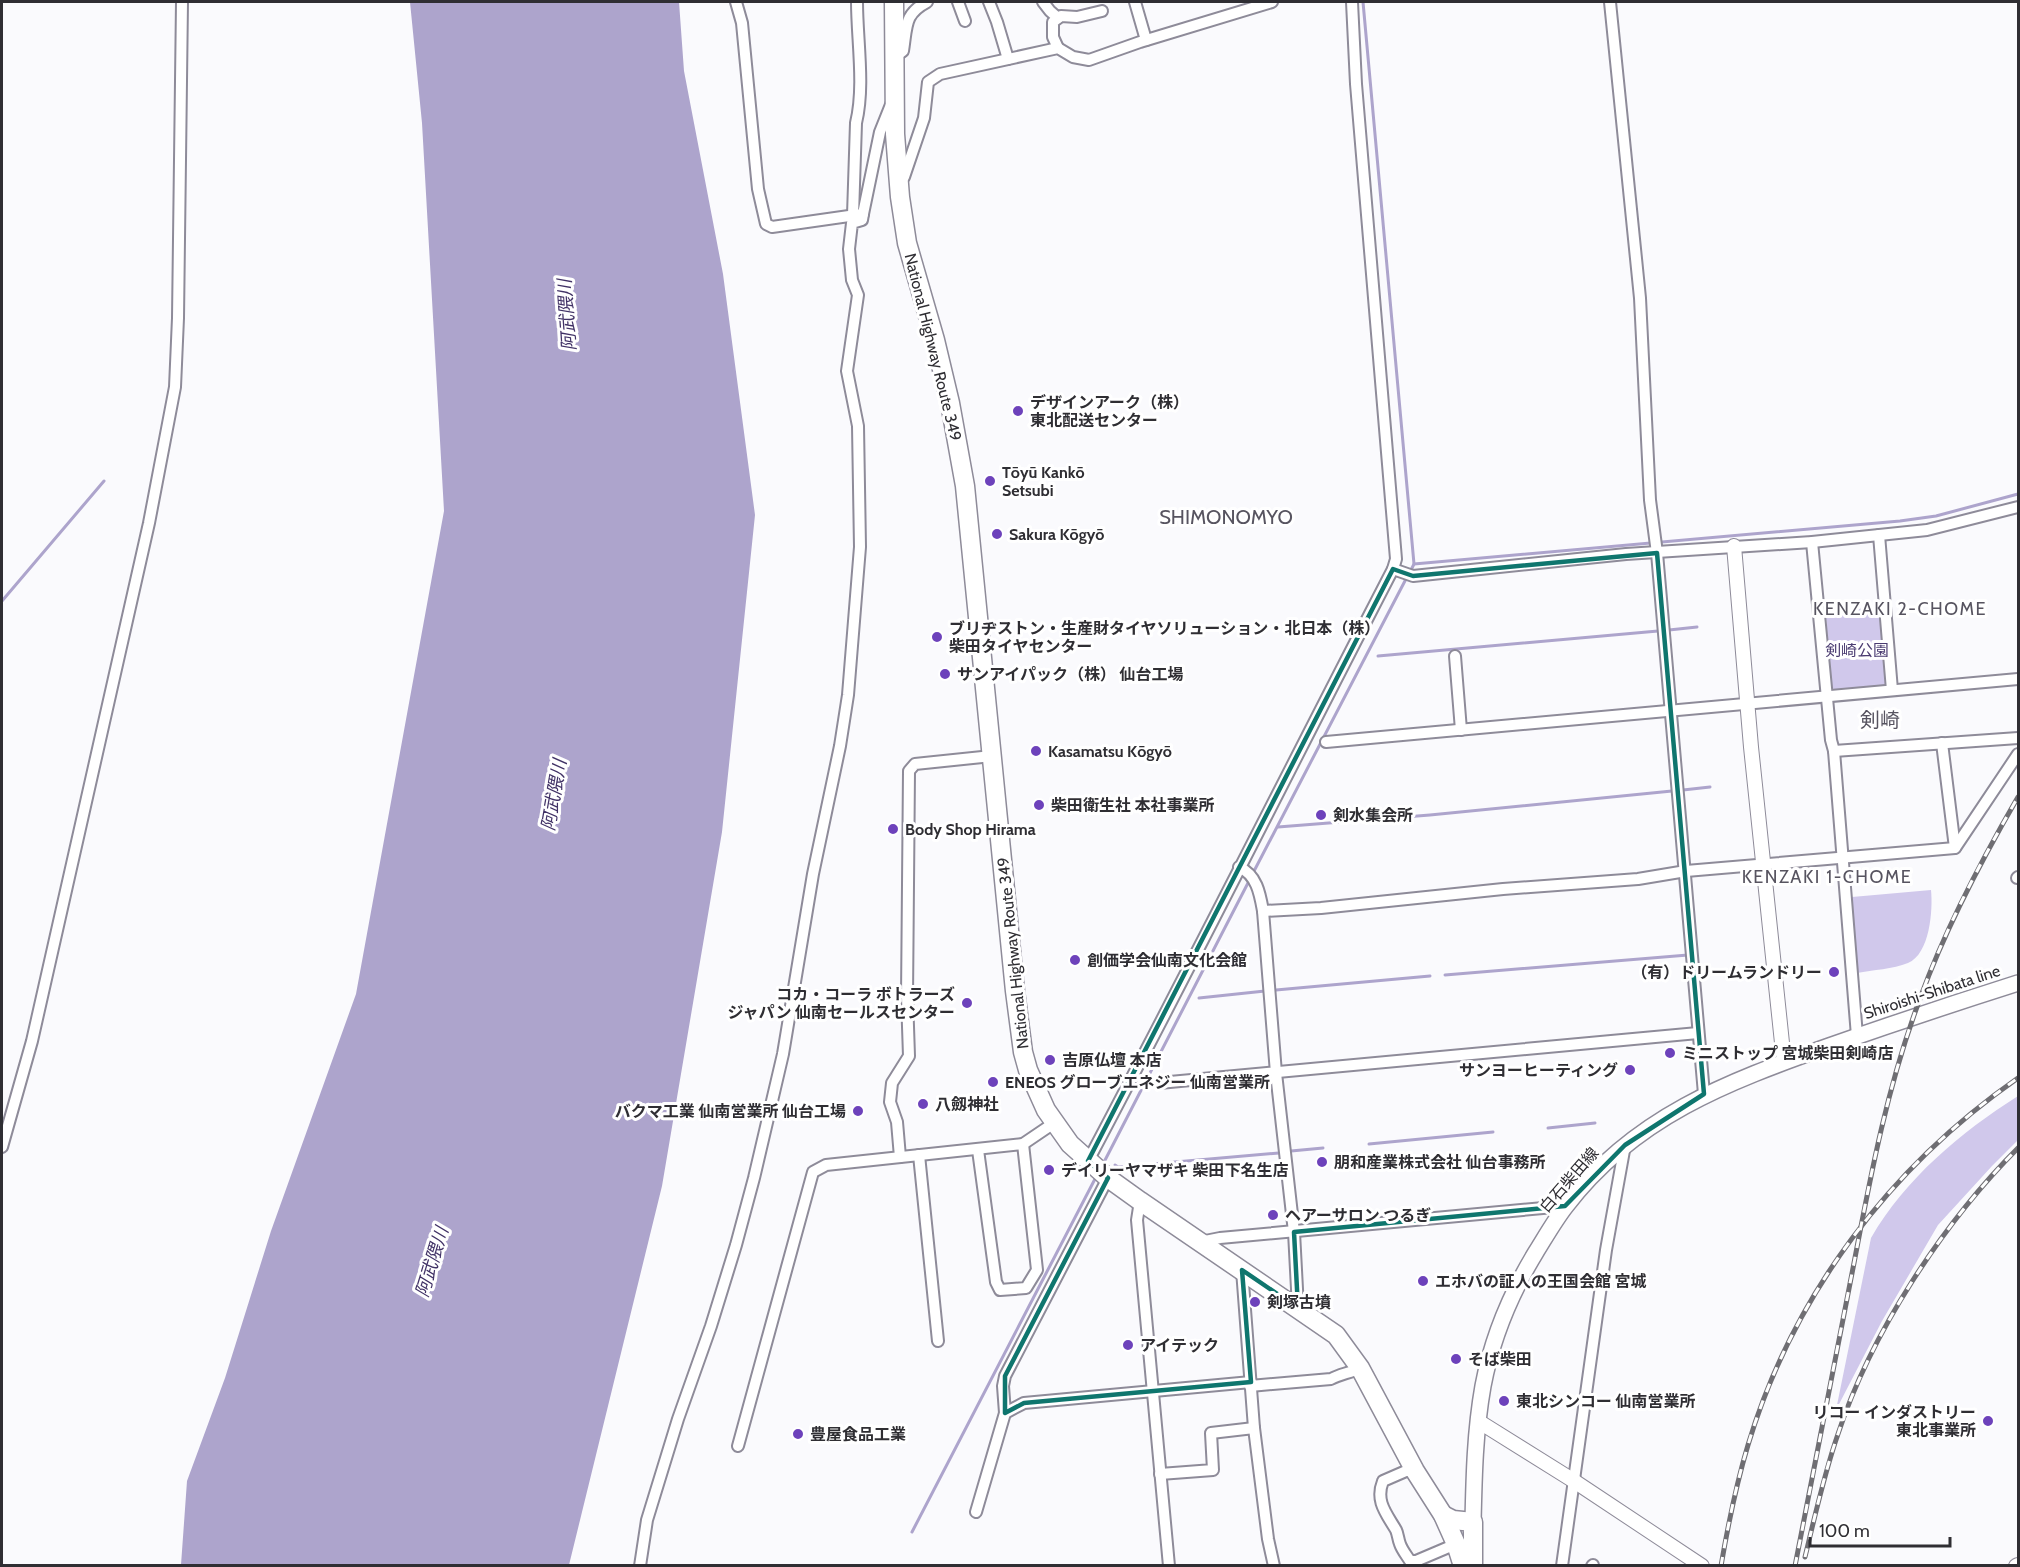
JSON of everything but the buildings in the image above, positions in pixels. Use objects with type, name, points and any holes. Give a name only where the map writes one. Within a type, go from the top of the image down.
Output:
[{"type":"highway","name":"National Highway Route 349","points":[[894,2],[895,134],[898,183],[906,243],[941,364],[962,467],[1023,1052],[1039,1097],[1070,1144],[1098,1170],[1336,1335],[1360,1368],[1415,1471],[1443,1515],[1463,1566]]},
{"type":"highway","points":[[1443,1515],[1453,1520],[1473,1522],[1473,1566]]},
{"type":"main road","name":"Shiroishi-Shibata line","points":[[1857,1036],[2019,983]]},
{"type":"main road","name":"白石柴田線","points":[[1473,1522],[1478,1421],[1488,1366],[1506,1309],[1518,1282],[1565,1206],[1625,1145],[1681,1106],[1704,1094],[1784,1062],[1857,1036]]},
{"type":"street","points":[[2,1147],[32,1041],[149,523],[175,387],[179,307],[182,2]]},
{"type":"street","points":[[736,2],[742,23],[758,189],[764,221],[772,227],[858,215]]},
{"type":"street","points":[[640,1566],[647,1520],[733,1255],[754,1178],[783,1054],[813,874],[840,746],[848,695],[860,547],[858,426],[847,371],[858,295],[852,280],[849,249],[852,223],[862,220],[858,215],[856,123],[860,110],[860,94],[856,2]]},
{"type":"street","points":[[896,56],[903,51],[912,12],[927,2]]},
{"type":"street","points":[[958,2],[965,21]]},
{"type":"street","points":[[989,2],[1008,59]]},
{"type":"street","points":[[1043,2],[1058,18]]},
{"type":"street","points":[[1135,2],[1146,40]]},
{"type":"street","points":[[1102,11],[1077,18],[1061,16],[1053,22],[1053,37],[1058,48],[1073,57],[1089,60],[1146,40],[1272,2]]},
{"type":"street","points":[[976,1512],[1005,1413],[1003,1386],[1005,1376],[1098,1170],[1154,1038],[1396,569],[1356,84],[1352,2]]},
{"type":"street","points":[[1610,2],[1640,298],[1650,500],[1686,871],[1704,1094]]},
{"type":"street","points":[[898,183],[904,177],[919,138],[928,82],[940,74],[1058,48]]},
{"type":"street","points":[[858,215],[883,120],[896,97]]},
{"type":"street","points":[[1396,569],[1413,576],[1656,547],[1812,542],[1935,528],[2019,507]]},
{"type":"street","points":[[1879,535],[1892,690]]},
{"type":"street","points":[[1812,542],[1834,751],[1857,1036]]},
{"type":"street","points":[[1734,546],[1747,704],[1784,1062]]},
{"type":"street","points":[[1455,656],[1461,730]]},
{"type":"street","points":[[1326,742],[2019,679]]},
{"type":"street","points":[[1834,751],[2019,738]]},
{"type":"street","points":[[1942,743],[1955,848]]},
{"type":"street","points":[[1955,848],[2019,754]]},
{"type":"street","points":[[900,1157],[897,1122],[890,1102],[892,1083],[909,1056],[907,962],[909,771],[915,764],[992,756]]},
{"type":"street","points":[[1263,911],[1638,879],[1686,871],[1955,848]]},
{"type":"street","points":[[1241,868],[1258,886],[1263,911],[1276,1073],[1294,1232],[1298,1308]]},
{"type":"street","points":[[1159,1083],[1698,1033]]},
{"type":"street","points":[[738,1446],[813,1172],[826,1165],[1023,1144],[1054,1123]]},
{"type":"street","points":[[978,1150],[996,1282],[1000,1290],[1026,1288],[1037,1270],[1023,1144]]},
{"type":"street","points":[[1562,1566],[1606,1250],[1625,1145]]},
{"type":"street","points":[[919,1155],[938,1341]]},
{"type":"street","points":[[1140,1201],[1137,1220],[1169,1566]]},
{"type":"street","points":[[1200,1242],[1220,1238],[1565,1206]]},
{"type":"street","points":[[1242,1270],[1254,1428],[1268,1539],[1274,1566]]},
{"type":"street","points":[[1005,1413],[1024,1403],[1154,1390],[1331,1379],[1360,1368]]},
{"type":"street","points":[[1478,1421],[1702,1566]]},
{"type":"street","points":[[1160,1474],[1213,1470],[1211,1433],[1254,1428]]},
{"type":"street","points":[[1415,1471],[1406,1471],[1383,1481],[1381,1487],[1379,1497],[1387,1518],[1396,1530],[1400,1546],[1410,1561],[1416,1561],[1456,1544]]},
{"type":"highlighted area","points":[[1657,553],[1704,1094],[1625,1145],[1565,1206],[1294,1232],[1298,1308],[1242,1270],[1251,1382],[1024,1403],[1005,1413],[1005,1376],[1108,1178],[1088,1161],[1393,569],[1413,576]]},
{"type":"green space","name":"剣崎公園","points":[[1876,607],[1881,612],[1889,681],[1884,688],[1839,693],[1831,687],[1826,618],[1829,612]]},
{"type":"green space","points":[[1931,890],[1928,931],[1921,951],[1915,958],[1896,967],[1857,973],[1851,918],[1853,917],[1852,897]]},
{"type":"green space","points":[[2018,1096],[2018,1140],[1938,1225],[1882,1321],[1836,1410],[1871,1238],[1900,1196],[1936,1158],[1976,1125]]},
{"type":"water","name":"阿武隈川","points":[[410,2],[679,2],[684,71],[723,274],[755,515],[722,832],[662,1186],[569,1565],[181,1565],[187,1481],[225,1378],[271,1231],[356,994],[444,511],[422,123]]},
{"type":"waterway","points":[[1363,2],[1414,564],[1410,572]]},
{"type":"waterway","points":[[2,601],[104,481]]},
{"type":"waterway","points":[[1414,564],[1900,521],[1936,516],[2018,494]]},
{"type":"waterway","points":[[1252,875],[1407,577]]},
{"type":"waterway","points":[[1669,630],[1697,627]]},
{"type":"waterway","points":[[1378,656],[1658,631]]},
{"type":"waterway","points":[[1683,790],[1710,787]]},
{"type":"waterway","points":[[1278,827],[1430,815],[1672,791]]},
{"type":"waterway","points":[[1102,1166],[1249,881]]},
{"type":"waterway","points":[[1445,975],[1688,955]]},
{"type":"waterway","points":[[1276,990],[1430,976]]},
{"type":"waterway","points":[[1199,998],[1265,991]]},
{"type":"waterway","points":[[1548,1128],[1595,1123]]},
{"type":"waterway","points":[[1369,1144],[1493,1132]]},
{"type":"waterway","points":[[1291,1151],[1323,1148]]},
{"type":"waterway","points":[[1115,1165],[1118,1167],[1279,1153]]},
{"type":"waterway","points":[[912,1532],[1096,1177]]},
{"type":"railway","points":[[1795,1566],[1867,1196],[1899,1062],[1921,996],[1953,920],[2018,797]]},
{"type":"railway","points":[[1721,1566],[1740,1475],[1767,1390],[1791,1337],[1819,1286],[1852,1239],[1888,1194],[1928,1152],[1971,1113],[2018,1078]]},
{"type":"railway","points":[[1805,1557],[1833,1449],[1852,1396],[1870,1357],[1912,1281],[1937,1245],[1963,1210],[2018,1148]]},
{"type":"place","name":"デザインアーク（株） 東北配送センター","points":[[1018,411]]},
{"type":"place","name":"Tōyū Kankō Setsubi","points":[[990,481]]},
{"type":"place","name":"Sakura Kōgyō","points":[[997,534]]},
{"type":"place","name":"ブリヂストン・生産財タイヤソリューション・北日本（株） 柴田タイヤセンター","points":[[937,637]]},
{"type":"place","name":"サンアイパック（株） 仙台工場","points":[[945,674]]},
{"type":"place","name":"Kasamatsu Kōgyō","points":[[1036,751]]},
{"type":"place","name":"柴田衛生社 本社事業所","points":[[1039,805]]},
{"type":"place","name":"剣水集会所","points":[[1321,815]]},
{"type":"place","name":"Body Shop Hirama","points":[[893,829]]},
{"type":"place","name":"創価学会仙南文化会館","points":[[1075,960]]},
{"type":"place","name":"（有）ドリームランドリー","points":[[1834,972]]},
{"type":"place","name":"コカ・コーラ ボトラーズ ジャパン 仙南セールスセンター","points":[[967,1003]]},
{"type":"place","name":"ミニストップ 宮城柴田剣崎店","points":[[1670,1053]]},
{"type":"place","name":"吉原仏壇 本店","points":[[1050,1060]]},
{"type":"place","name":"サンヨーヒーティング","points":[[1630,1070]]},
{"type":"place","name":"ENEOS グローブエネジー 仙南営業所","points":[[993,1082]]},
{"type":"place","name":"八劔神社","points":[[923,1104]]},
{"type":"place","name":"バクマ工業 仙南営業所 仙台工場","points":[[858,1111]]},
{"type":"place","name":"朋和産業株式会社 仙台事務所","points":[[1322,1162]]},
{"type":"place","name":"デイリーヤマザキ 柴田下名生店","points":[[1049,1170]]},
{"type":"place","name":"ヘアーサロン つるぎ","points":[[1273,1215]]},
{"type":"place","name":"エホバの証人の王国会館 宮城","points":[[1423,1281]]},
{"type":"place","name":"剣塚古墳","points":[[1255,1302]]},
{"type":"place","name":"アイテック","points":[[1128,1345]]},
{"type":"place","name":"そば柴田","points":[[1456,1359]]},
{"type":"place","name":"東北シンコー 仙南営業所","points":[[1504,1401]]},
{"type":"place","name":"リコー インダストリー 東北事業所","points":[[1988,1421]]},
{"type":"place","name":"豊屋食品工業","points":[[798,1434]]},
{"type":"district","name":"SHIMONOMYO","points":[[1226,517]]},
{"type":"district","name":"KENZAKI 2-CHOME","points":[[1900,609]]},
{"type":"district","name":"剣崎","points":[[1880,720]]},
{"type":"district","name":"KENZAKI 1-CHOME","points":[[1827,877]]}]
